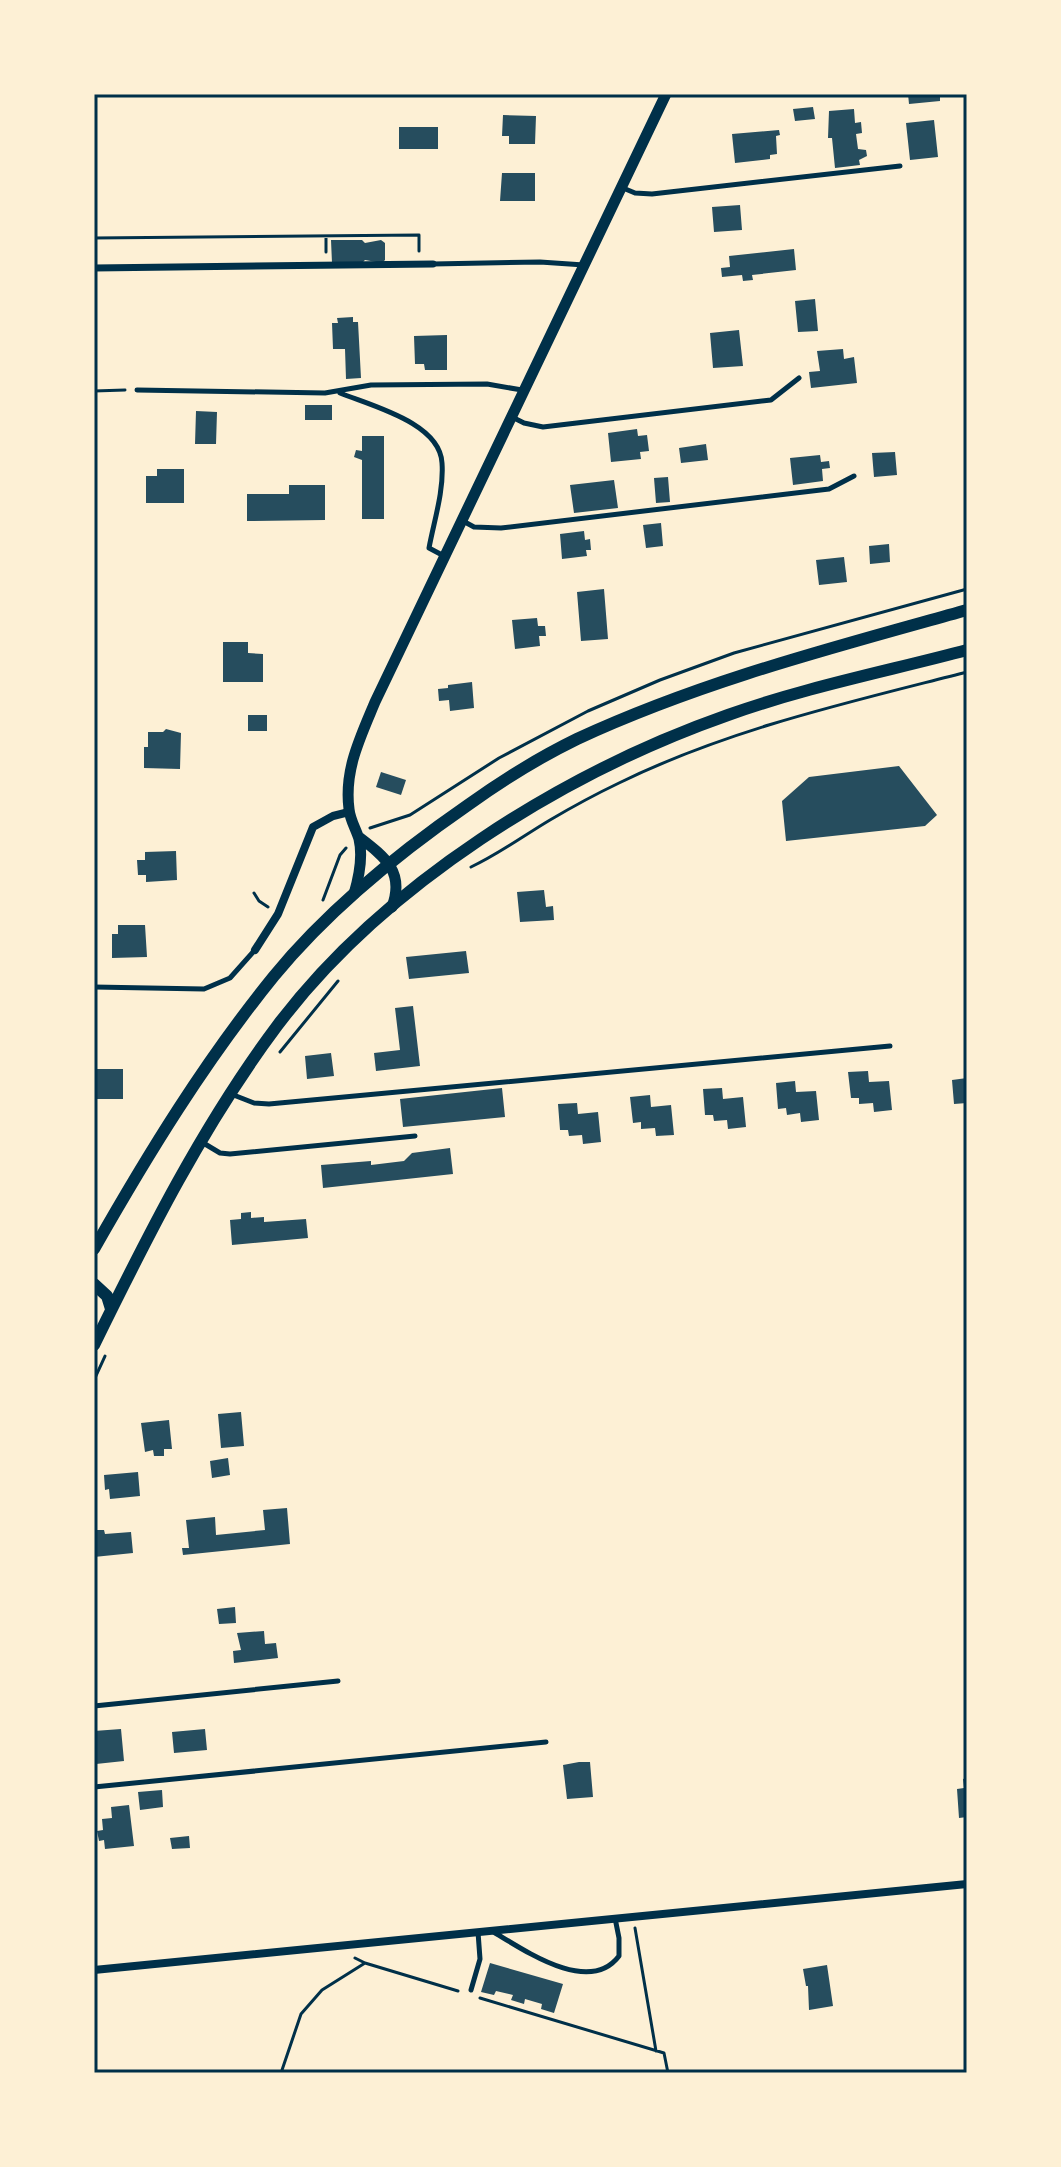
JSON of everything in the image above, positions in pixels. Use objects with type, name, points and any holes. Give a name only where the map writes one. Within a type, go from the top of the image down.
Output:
[{"type":"main road","points":[[94,1249],[150,1154],[224,1042],[275,975],[354,894],[431,830],[514,773],[588,735],[696,689],[967,610]]},
{"type":"main road","points":[[94,1345],[199,1141],[230,1094],[278,1024],[345,951],[392,907],[483,837],[562,789],[651,745],[730,714],[967,650]]},
{"type":"main road","points":[[94,1284],[107,1296],[111,1309]]},
{"type":"street","points":[[354,894],[359,865],[359,837],[349,812],[348,783],[355,750],[375,702],[666,94]]},
{"type":"street","points":[[94,268],[433,264]]},
{"type":"street","points":[[255,950],[278,914],[313,827],[333,816],[349,812]]},
{"type":"street","points":[[359,837],[388,864],[397,882],[398,891],[392,907]]},
{"type":"street","points":[[94,1970],[967,1884]]},
{"type":"lane","points":[[622,188],[652,194],[900,166]]},
{"type":"lane","points":[[433,264],[540,262],[585,265]]},
{"type":"lane","points":[[512,417],[543,427],[771,400],[799,378]]},
{"type":"lane","points":[[137,390],[339,392],[371,385],[472,384],[525,390]]},
{"type":"lane","points":[[339,392],[421,428],[439,447],[441,483],[429,548],[445,557]]},
{"type":"lane","points":[[462,520],[474,527],[501,528],[829,489],[854,476]]},
{"type":"lane","points":[[94,987],[204,989],[230,978],[255,950]]},
{"type":"lane","points":[[230,1094],[254,1103],[269,1104],[890,1046]]},
{"type":"lane","points":[[199,1141],[220,1153],[230,1154],[415,1136]]},
{"type":"lane","points":[[94,1706],[338,1681]]},
{"type":"lane","points":[[94,1787],[546,1742]]},
{"type":"lane","points":[[491,1930],[519,1948],[577,1973],[589,1974],[602,1970],[619,1956],[615,1918]]},
{"type":"lane","points":[[471,1990],[480,1959],[478,1932]]},
{"type":"path","points":[[94,238],[419,235],[419,264]]},
{"type":"path","points":[[326,236],[326,265]]},
{"type":"path","points":[[94,391],[137,390]]},
{"type":"path","points":[[462,870],[495,856],[550,820],[621,782],[717,742],[787,719],[967,672]]},
{"type":"path","points":[[254,893],[259,901],[278,914]]},
{"type":"path","points":[[280,1052],[346,973]]},
{"type":"path","points":[[94,1380],[107,1354]]},
{"type":"path","points":[[633,1916],[656,2051]]},
{"type":"path","points":[[281,2073],[301,2014],[322,1990],[365,1963],[664,2053],[668,2073]]},
{"type":"building","points":[[908,94],[940,94],[940,101],[909,104]]},
{"type":"building","points":[[813,107],[815,119],[795,121],[793,109]]},
{"type":"building","points":[[854,109],[855,123],[861,122],[862,133],[856,134],[858,149],[866,150],[867,156],[859,160],[860,165],[835,168],[832,138],[828,138],[829,111]]},
{"type":"building","points":[[503,115],[536,116],[535,144],[509,144],[509,136],[502,136]]},
{"type":"building","points":[[934,120],[938,157],[910,160],[906,123]]},
{"type":"building","points":[[399,127],[438,127],[438,149],[399,149]]},
{"type":"building","points":[[779,130],[780,135],[776,136],[777,154],[770,155],[770,159],[735,163],[732,134]]},
{"type":"building","points":[[502,173],[535,173],[535,201],[500,201]]},
{"type":"building","points":[[740,205],[742,230],[714,232],[712,207]]},
{"type":"building","points":[[331,240],[362,240],[365,243],[381,240],[385,243],[385,260],[382,263],[365,260],[362,263],[332,263]]},
{"type":"building","points":[[794,249],[796,270],[752,275],[753,280],[743,281],[742,275],[722,277],[721,268],[730,267],[729,256]]},
{"type":"building","points":[[815,299],[818,331],[798,332],[795,301]]},
{"type":"building","points":[[353,317],[353,322],[358,322],[361,378],[346,379],[345,349],[333,349],[332,323],[338,323],[337,318]]},
{"type":"building","points":[[739,330],[743,366],[713,368],[710,333]]},
{"type":"building","points":[[447,335],[447,370],[425,370],[424,364],[415,364],[414,336]]},
{"type":"building","points":[[843,349],[844,359],[854,357],[857,383],[811,388],[809,372],[820,371],[817,351]]},
{"type":"building","points":[[305,405],[332,405],[332,420],[305,420]]},
{"type":"building","points":[[196,411],[217,412],[216,444],[195,444]]},
{"type":"building","points":[[637,429],[638,436],[647,435],[649,451],[640,452],[641,459],[611,462],[608,433]]},
{"type":"building","points":[[362,436],[384,436],[384,519],[362,519],[362,460],[354,457],[356,450],[362,451]]},
{"type":"building","points":[[706,444],[708,460],[681,463],[679,448]]},
{"type":"building","points":[[895,452],[897,475],[874,477],[872,453]]},
{"type":"building","points":[[820,455],[821,462],[829,461],[830,468],[822,469],[823,481],[793,485],[790,458]]},
{"type":"building","points":[[157,469],[184,469],[184,503],[146,503],[146,476],[157,476]]},
{"type":"building","points":[[668,477],[670,502],[656,503],[654,478]]},
{"type":"building","points":[[614,480],[618,508],[574,513],[570,485]]},
{"type":"building","points":[[289,485],[325,485],[325,520],[247,521],[247,494],[289,494]]},
{"type":"building","points":[[661,523],[663,546],[646,548],[643,525]]},
{"type":"building","points":[[584,531],[585,540],[590,539],[591,550],[586,550],[587,556],[562,559],[560,534]]},
{"type":"building","points":[[889,544],[890,562],[870,564],[869,546]]},
{"type":"building","points":[[844,557],[847,582],[819,585],[816,560]]},
{"type":"building","points":[[604,589],[608,639],[581,641],[577,592]]},
{"type":"building","points":[[537,618],[538,626],[545,626],[546,636],[539,636],[540,646],[515,649],[512,620]]},
{"type":"building","points":[[223,642],[248,642],[248,653],[263,654],[263,682],[223,682]]},
{"type":"building","points":[[472,682],[474,708],[450,711],[449,700],[439,701],[438,689]]},
{"type":"building","points":[[248,715],[267,715],[267,731],[248,731]]},
{"type":"building","points":[[166,729],[181,733],[180,769],[144,768],[148,732],[163,732]]},
{"type":"building","points":[[899,766],[937,815],[925,826],[786,841],[782,801],[809,777]]},
{"type":"building","points":[[381,772],[406,780],[401,795],[376,787]]},
{"type":"building","points":[[176,851],[177,880],[146,882],[146,875],[138,875],[137,860],[145,860],[145,852]]},
{"type":"building","points":[[544,890],[546,907],[553,906],[554,920],[520,922],[517,892]]},
{"type":"building","points":[[118,925],[145,925],[147,957],[112,958],[112,934],[118,934]]},
{"type":"building","points":[[466,951],[469,973],[409,979],[406,957]]},
{"type":"building","points":[[413,1006],[420,1066],[376,1071],[374,1053],[400,1050],[395,1008]]},
{"type":"building","points":[[331,1053],[334,1076],[307,1079],[305,1056]]},
{"type":"building","points":[[94,1069],[123,1069],[123,1099],[97,1099]]},
{"type":"building","points":[[868,1071],[869,1082],[889,1081],[892,1110],[874,1112],[873,1103],[859,1104],[859,1098],[851,1098],[848,1072]]},
{"type":"building","points":[[967,1078],[967,1103],[954,1104],[952,1080]]},
{"type":"building","points":[[795,1081],[796,1092],[816,1091],[819,1120],[801,1122],[800,1113],[787,1115],[786,1108],[778,1109],[776,1083]]},
{"type":"building","points":[[502,1088],[505,1117],[403,1127],[400,1099]]},
{"type":"building","points":[[722,1088],[723,1099],[743,1097],[746,1127],[728,1129],[727,1120],[714,1121],[713,1115],[705,1115],[703,1089]]},
{"type":"building","points":[[650,1095],[651,1107],[671,1105],[674,1135],[656,1136],[655,1128],[641,1129],[641,1122],[633,1123],[630,1097]]},
{"type":"building","points":[[577,1103],[578,1114],[598,1112],[601,1142],[583,1144],[582,1135],[569,1136],[568,1130],[560,1130],[558,1104]]},
{"type":"building","points":[[450,1148],[453,1174],[323,1188],[321,1165],[371,1161],[371,1165],[404,1161],[412,1153]]},
{"type":"building","points":[[251,1212],[251,1218],[264,1217],[264,1222],[306,1219],[308,1238],[232,1245],[230,1220],[241,1219],[241,1213]]},
{"type":"building","points":[[241,1412],[244,1446],[221,1448],[218,1414]]},
{"type":"building","points":[[169,1420],[172,1449],[164,1449],[164,1456],[154,1456],[153,1450],[145,1452],[141,1423]]},
{"type":"building","points":[[228,1458],[230,1475],[212,1478],[210,1461]]},
{"type":"building","points":[[138,1472],[140,1496],[110,1499],[109,1489],[105,1490],[104,1475]]},
{"type":"building","points":[[287,1508],[290,1544],[183,1555],[182,1548],[189,1548],[186,1520],[215,1517],[216,1535],[265,1530],[263,1510]]},
{"type":"building","points":[[94,1530],[104,1530],[105,1534],[131,1532],[133,1553],[94,1557]]},
{"type":"building","points":[[235,1607],[236,1623],[219,1624],[217,1609]]},
{"type":"building","points":[[264,1631],[265,1644],[276,1643],[278,1658],[234,1663],[233,1651],[241,1650],[237,1633]]},
{"type":"building","points":[[121,1729],[124,1761],[96,1764],[94,1731]]},
{"type":"building","points":[[205,1729],[207,1750],[174,1753],[172,1732]]},
{"type":"building","points":[[590,1762],[593,1797],[567,1799],[563,1765]]},
{"type":"building","points":[[967,1778],[967,1817],[959,1818],[957,1789],[964,1788],[963,1779]]},
{"type":"building","points":[[162,1790],[163,1807],[140,1810],[138,1792]]},
{"type":"building","points":[[129,1805],[134,1846],[105,1849],[104,1840],[99,1841],[97,1831],[103,1830],[102,1819],[112,1818],[111,1807]]},
{"type":"building","points":[[189,1836],[190,1848],[172,1849],[170,1838]]},
{"type":"building","points":[[490,1963],[563,1984],[554,2013],[541,2009],[542,2004],[525,1999],[524,2004],[511,2000],[513,1995],[481,1992]]},
{"type":"building","points":[[827,1965],[833,2006],[809,2010],[808,1986],[803,1969]]}]
